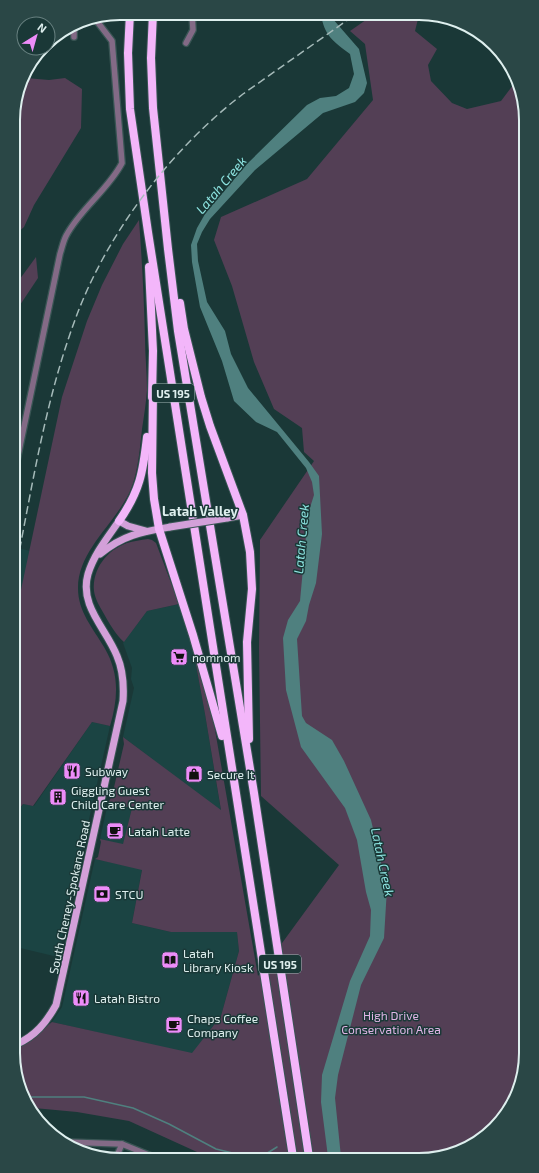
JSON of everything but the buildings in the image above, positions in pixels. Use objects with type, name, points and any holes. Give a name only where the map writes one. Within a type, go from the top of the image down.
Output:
[{"type":"highway","name":"US 195","points":[[130,20],[128,53],[130,109],[292,1153]]},
{"type":"highway","name":"US 195","points":[[153,20],[151,58],[153,108],[178,331],[250,772],[308,1153]]},
{"type":"highway","points":[[148,232],[153,351],[152,473],[154,499],[159,529],[193,635],[232,771]]},
{"type":"highway","points":[[166,232],[175,265],[184,329],[196,379],[210,426],[243,515],[250,552],[252,589],[247,642],[250,772]]},
{"type":"highway","points":[[119,521],[132,501],[140,481],[144,463],[153,392]]},
{"type":"main road","name":"South Cheney-Spokane Road","points":[[96,557],[119,540],[131,535],[146,531],[243,515]]},
{"type":"main road","name":"South Cheney-Spokane Road","points":[[20,1043],[39,1030],[56,1005],[122,707],[123,684],[117,657],[91,609],[87,597],[88,575],[96,557],[119,521],[146,531]]},
{"type":"street","points":[[186,43],[193,30],[192,20]]},
{"type":"street","points":[[20,442],[58,261],[65,237],[79,217],[116,175],[122,163],[112,41],[98,23]]},
{"type":"street","points":[[74,31],[74,37]]},
{"type":"street","points":[[75,1142],[122,1144],[144,1153]]},
{"type":"street","points":[[118,1153],[122,1144]]},
{"type":"shaded area","points":[[322,20],[334,20],[359,49],[367,83],[364,93],[355,102],[323,113],[255,170],[210,219],[197,244],[198,261],[207,302],[225,331],[231,354],[248,388],[319,476],[322,534],[316,583],[306,621],[297,639],[302,716],[306,723],[332,740],[344,761],[371,820],[387,888],[384,938],[361,985],[338,1075],[335,1098],[341,1153],[327,1153],[321,1102],[322,1075],[350,981],[370,936],[371,910],[366,892],[357,840],[345,808],[301,747],[286,690],[283,638],[288,620],[300,601],[308,514],[314,495],[312,482],[306,468],[277,432],[256,422],[234,401],[222,361],[200,307],[192,262],[191,245],[197,228],[205,214],[247,164],[307,105],[320,98],[336,96],[349,88],[354,74],[350,54],[331,38]]},
{"type":"shaded area","points":[[20,549],[32,551],[20,618]]},
{"type":"shaded area","points":[[179,604],[192,643],[221,811],[123,737],[134,688],[131,679],[132,668],[123,643],[147,611]]},
{"type":"shaded area","points":[[92,722],[110,726],[58,957],[20,948],[20,808],[23,804],[34,806]]},
{"type":"shaded area","points":[[108,803],[132,808],[123,845],[100,839]]},
{"type":"shaded area","points":[[95,859],[142,869],[132,923],[171,932],[237,931],[239,951],[221,1016],[192,1054],[52,1022],[62,1007]]},
{"type":"green space","name":"High Drive Conservation Area","points":[[366,20],[418,20],[415,31],[437,49],[428,65],[431,81],[452,103],[467,109],[501,101],[513,86],[516,94],[519,120],[519,1060],[516,1079],[506,1103],[494,1119],[475,1136],[463,1143],[445,1150],[419,1153],[198,1153],[129,1121],[77,1112],[37,1108],[33,1103],[23,1079],[20,1046],[33,1040],[52,1022],[192,1053],[221,1016],[239,951],[237,932],[171,932],[132,923],[142,870],[95,859],[98,857],[101,842],[100,839],[123,844],[132,808],[108,803],[112,796],[124,744],[123,737],[221,810],[192,643],[207,692],[215,730],[258,976],[339,865],[261,796],[259,648],[260,540],[314,461],[304,452],[302,428],[274,409],[254,362],[232,286],[214,240],[221,217],[307,179],[373,100],[365,44],[350,31]]},
{"type":"green space","points":[[29,78],[49,80],[65,78],[82,89],[81,128],[34,205],[24,227],[20,231],[20,113],[23,94]]},
{"type":"green space","points":[[139,220],[147,390],[146,405],[138,461],[129,494],[93,545],[85,559],[80,573],[78,588],[83,612],[104,647],[113,667],[116,686],[115,706],[110,726],[92,722],[33,806],[23,804],[20,808],[20,594],[62,397],[87,321],[102,285],[123,244]]},
{"type":"green space","points":[[36,257],[38,278],[20,305],[20,279]]},
{"type":"green space","points":[[148,539],[156,543],[179,604],[147,611],[124,642],[113,629],[101,609],[94,591],[94,583],[98,568],[102,561],[113,550],[127,543]]},
{"type":"waterway","points":[[30,1097],[84,1097],[133,1108],[169,1124],[216,1149],[232,1153]]},
{"type":"waterway","points":[[267,1153],[277,1147]]},
{"type":"railway","points":[[20,548],[40,445],[55,382],[75,320],[88,288],[104,256],[123,225],[166,167],[216,116],[243,94],[348,20]]},
{"type":"place","name":"nomnom","points":[[179,657]]},
{"type":"place","name":"Subway","points":[[72,771]]},
{"type":"place","name":"Secure It","points":[[194,774]]},
{"type":"place","name":"Giggling Guest Child Care Center","points":[[58,797]]},
{"type":"place","name":"Latah Latte","points":[[115,831]]},
{"type":"place","name":"STCU","points":[[102,894]]},
{"type":"place","name":"Latah Library Kiosk","points":[[170,960]]},
{"type":"place","name":"Latah Bistro","points":[[81,998]]},
{"type":"place","name":"Chaps Coffee Company","points":[[174,1025]]},
{"type":"district","name":"Latah Valley","points":[[200,511]]},
{"type":"water label","name":"Latah Creek","points":[[221,185]]},
{"type":"water label","name":"Latah Creek","points":[[301,539]]},
{"type":"water label","name":"Latah Creek","points":[[383,862]]}]
